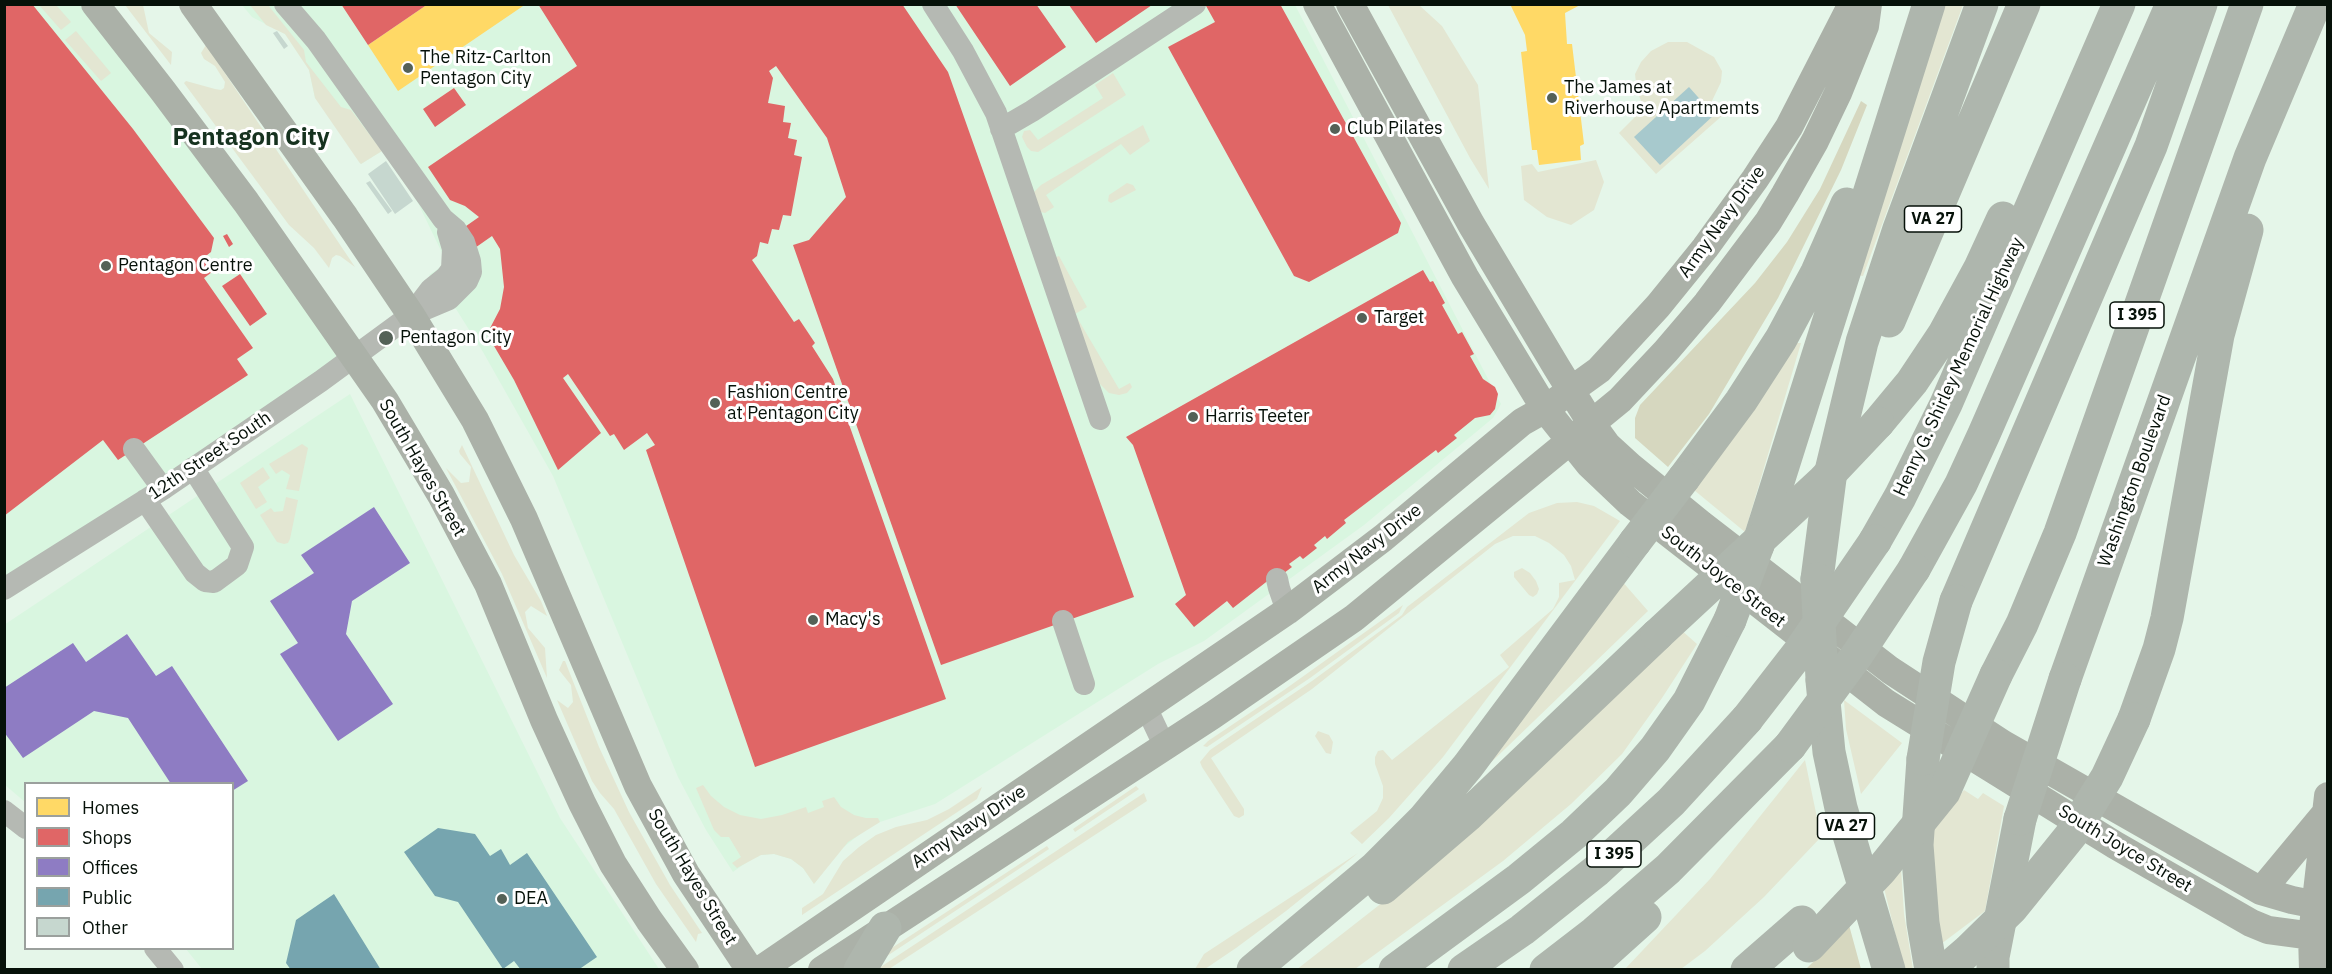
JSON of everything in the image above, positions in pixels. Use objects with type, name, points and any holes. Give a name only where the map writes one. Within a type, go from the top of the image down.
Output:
[{"type":"highway","points":[[1253,969],[1366,875],[1423,820],[1468,766],[1761,372],[1798,309],[1848,200],[1891,77],[1927,4]]},
{"type":"highway","points":[[1395,969],[1519,879],[1574,834],[1618,792],[1655,749],[1689,701],[1730,620],[1758,544],[1927,4]]},
{"type":"highway","points":[[1841,433],[1862,342],[1878,292],[1982,4]]},
{"type":"highway","name":"VA 27","points":[[1889,969],[1841,808],[1829,752],[1822,679],[1817,579],[1825,510],[1841,433],[2024,4]]},
{"type":"highway","points":[[1586,969],[1633,929],[1685,875],[1790,746],[1857,655],[1914,569],[1979,444],[2172,4]]},
{"type":"highway","points":[[1931,969],[1923,923],[1917,845],[1923,759],[1937,672],[1956,601],[2151,146],[2201,4]]},
{"type":"highway","name":"I 395","points":[[1748,969],[1805,934],[1918,793],[1947,753],[1996,675],[2022,624],[2064,524],[2247,4]]},
{"type":"highway","name":"Washington Boulevard","points":[[1993,969],[1993,957],[2020,819],[2065,679],[2250,158],[2315,4]]},
{"type":"highway","points":[[1267,969],[1329,932],[1394,880],[1467,816],[1823,481],[1878,423],[1912,382],[1944,334],[1980,268],[2040,137],[2115,14]]},
{"type":"highway","name":"Henry G. Shirley Memorial Highway","points":[[1464,969],[1522,930],[1611,857],[1671,802],[1747,719],[1799,652],[1875,541],[1946,404],[2115,14]]},
{"type":"highway","points":[[1946,969],[1991,930],[2012,908],[2071,836],[2108,777],[2134,719],[2159,649],[2167,618],[2218,335],[2236,265],[2271,160],[2289,68]]},
{"type":"highway","points":[[1546,969],[1594,933],[1668,869],[1790,746]]},
{"type":"highway","points":[[860,969],[885,928]]},
{"type":"highway","points":[[1783,969],[1805,934]]},
{"type":"main road","name":"South Hayes Street","points":[[193,4],[345,217],[411,315],[475,420],[507,482],[638,786],[686,874],[750,969]]},
{"type":"main road","name":"South Joyce Street","points":[[1317,4],[1465,277],[1545,409],[1580,432],[1607,445],[1630,466],[1890,670],[2013,750],[2261,891],[2292,900],[2321,924]]},
{"type":"main road","name":"South Joyce Street","points":[[1350,4],[1471,224],[1570,390],[1589,464],[1653,522],[1886,703],[2115,845],[2251,923],[2268,930],[2321,924]]},
{"type":"main road","name":"Army Navy Drive","points":[[760,969],[1287,611],[1383,538],[1522,422],[1545,409],[1599,370],[1658,306],[1705,248],[1755,179],[1789,127],[1852,4]]},
{"type":"main road","name":"Army Navy Drive","points":[[822,969],[1257,685],[1354,618],[1620,400],[1707,303],[1768,222],[1802,166],[1838,93],[1865,26],[1868,4]]},
{"type":"main road","name":"South Hayes Street","points":[[107,11],[246,202],[385,401],[426,470],[488,584],[544,720],[613,864],[649,920],[685,969]]},
{"type":"main road","points":[[1257,685],[1284,656],[1290,646],[1293,628],[1287,611]]},
{"type":"main road","points":[[2261,891],[2326,805]]},
{"type":"main road","points":[[2313,969],[2321,924],[2326,805]]},
{"type":"street","name":"12th Street South","points":[[4,590],[154,495],[354,358],[411,315],[430,289],[446,277],[452,269],[453,249],[443,219],[316,40],[285,4]]},
{"type":"street","points":[[933,4],[983,86],[1001,129],[1100,419]]},
{"type":"street","points":[[1001,129],[1194,4]]},
{"type":"street","points":[[1442,234],[1471,224]]},
{"type":"street","points":[[134,449],[154,495],[195,573],[205,581],[214,582],[237,565],[243,547],[194,468]]},
{"type":"street","points":[[1278,579],[1278,588],[1287,611]]},
{"type":"street","points":[[1063,621],[1084,684]]},
{"type":"street","points":[[1146,707],[1164,745]]},
{"type":"street","points":[[4,811],[24,826]]},
{"type":"street","points":[[157,950],[172,969]]},
{"type":"shaded area","name":"Pentagon Centre","points":[[5,5],[95,5],[354,358],[5,589]]},
{"type":"shaded area","points":[[39,5],[56,5],[71,22],[61,30]]},
{"type":"shaded area","points":[[125,5],[143,5],[149,33],[172,52],[171,65]]},
{"type":"shaded area","points":[[242,5],[1295,5],[1501,404],[1493,418],[1364,525],[1204,641],[1158,664],[935,804],[880,822],[865,830],[840,850],[814,884],[803,868],[791,859],[774,854],[761,855],[733,872],[706,830],[678,777],[553,476],[483,352],[456,309],[447,305],[429,275],[442,266],[444,257],[418,203],[382,151],[361,164],[359,162],[343,113],[315,98],[309,70],[285,34],[252,17]]},
{"type":"shaded area","points":[[250,5],[268,5],[304,50],[306,62],[341,107],[351,110],[382,151],[361,164],[359,162],[315,98],[309,70],[285,34],[266,25]]},
{"type":"shaded area","points":[[1388,5],[1419,5],[1442,26],[1478,85],[1489,189],[1470,158]]},
{"type":"shaded area","points":[[1942,5],[1963,5],[1863,276],[1855,275]]},
{"type":"shaded area","points":[[76,31],[111,73],[101,81],[65,40]]},
{"type":"shaded area","points":[[1668,42],[1687,42],[1714,57],[1722,71],[1721,82],[1711,103],[1723,115],[1656,174],[1619,133],[1644,108],[1637,91],[1635,74],[1641,62],[1651,51]]},
{"type":"shaded area","points":[[206,45],[355,267],[336,255],[332,258],[329,268],[314,248],[289,225],[184,83],[186,81],[221,90],[224,88],[225,82],[215,66],[204,59],[201,53]]},
{"type":"shaded area","points":[[1113,73],[1126,95],[1038,152],[1031,151],[1027,147],[1022,137],[1024,131],[1030,130],[1038,140],[1103,98],[1095,85]]},
{"type":"shaded area","points":[[1861,101],[1867,105],[1841,170],[1778,298],[1709,414],[1668,467],[1635,438],[1635,418],[1640,405],[1755,283],[1787,242],[1820,189]]},
{"type":"shaded area","points":[[1143,125],[1150,141],[1130,155],[1121,144],[1046,195],[1054,207],[1045,213],[1037,211],[1034,192],[1041,185]]},
{"type":"shaded area","points":[[1596,160],[1604,182],[1594,210],[1571,225],[1547,217],[1524,200],[1521,166],[1532,164],[1538,172]]},
{"type":"shaded area","points":[[1127,183],[1133,185],[1136,190],[1111,203],[1108,201],[1109,195]]},
{"type":"shaded area","points":[[1059,256],[1087,307],[1075,314],[1119,389],[1130,383],[1132,387],[1127,393],[1119,395],[1109,393],[1099,383],[1054,258]]},
{"type":"shaded area","points":[[1796,343],[1801,343],[1745,532],[1694,490]]},
{"type":"shaded area","points":[[350,394],[560,818],[659,969],[202,969],[187,950],[234,950],[234,782],[24,782],[24,801],[5,785],[4,625]]},
{"type":"shaded area","points":[[302,444],[308,448],[299,491],[286,489],[290,475],[282,470],[276,474],[269,464]]},
{"type":"shaded area","points":[[462,445],[514,555],[541,601],[547,616],[531,606],[525,612],[528,628],[545,648],[547,678],[502,574],[446,468],[461,483],[469,482],[471,467],[460,454]]},
{"type":"shaded area","points":[[263,467],[270,478],[258,487],[267,502],[256,509],[240,483]]},
{"type":"shaded area","points":[[286,497],[298,500],[290,539],[284,544],[277,542],[260,515],[271,508],[274,512],[283,511]]},
{"type":"shaded area","points":[[1577,502],[1594,506],[1620,521],[1443,757],[1389,818],[1362,844],[1350,833],[1377,811],[1383,798],[1383,786],[1375,764],[1378,751],[1383,750],[1392,760],[1509,667],[1500,655],[1553,609],[1559,597],[1559,583],[1575,580],[1571,566],[1564,555],[1549,543],[1535,536],[1513,536],[1495,544],[1312,689],[1211,758],[1244,809],[1244,815],[1239,818],[1234,816],[1200,762],[1210,750],[1312,681],[1402,615],[1407,607],[1529,513],[1557,503]]},
{"type":"shaded area","points":[[1522,568],[1536,581],[1539,589],[1533,597],[1514,577],[1514,572]]},
{"type":"shaded area","points":[[1621,580],[1648,611],[1478,775]]},
{"type":"shaded area","points":[[1403,605],[1399,613],[1310,678],[1207,747],[1203,746],[1208,741]]},
{"type":"shaded area","points":[[1680,629],[1697,644],[1622,754],[1571,804],[1503,861],[1355,969],[1296,970],[1392,895]]},
{"type":"shaded area","points":[[565,661],[599,747],[629,812],[670,885],[702,933],[698,934],[696,942],[656,884],[614,809],[592,781],[557,700],[568,708],[573,702],[571,685],[559,670]]},
{"type":"shaded area","points":[[1844,700],[1902,743],[1861,794],[1846,729]]},
{"type":"shaded area","points":[[1318,731],[1329,735],[1333,742],[1331,754],[1326,753],[1315,736]]},
{"type":"shaded area","points":[[1805,760],[1821,837],[1764,897],[1705,951],[1681,969],[1625,969],[1710,879]]},
{"type":"shaded area","points":[[703,785],[711,796],[724,807],[740,815],[761,819],[806,807],[808,813],[824,807],[822,801],[834,797],[841,807],[854,815],[878,818],[880,822],[848,842],[814,884],[803,868],[791,859],[774,854],[761,855],[737,868],[732,863],[741,857],[729,837],[721,837],[714,830],[696,788]]},
{"type":"shaded area","points":[[1136,786],[1139,789],[1075,832],[1073,829]]},
{"type":"shaded area","points":[[982,787],[977,799],[802,915],[802,908],[823,894],[843,861],[859,847],[876,835],[896,827],[927,820],[949,809]]},
{"type":"shaded area","points":[[1964,790],[1978,799],[1983,793],[2004,806],[1985,911],[1941,944],[1930,833]]},
{"type":"shaded area","points":[[1144,793],[1147,801],[889,969],[876,970]]},
{"type":"shaded area","points":[[1047,846],[1049,849],[884,958],[881,955]]},
{"type":"shaded area","points":[[1358,853],[1236,948],[1205,969],[1195,969],[1204,954]]},
{"type":"shaded area","points":[[1901,868],[1904,914],[1913,969],[1904,969],[1884,888]]},
{"type":"shaded area","points":[[1849,925],[1861,969],[1805,970],[1816,959]]},
{"type":"water","points":[[1689,87],[1714,115],[1660,165],[1634,137]]},
{"type":"building: Homes","name":"The Ritz-Carlton Pentagon City","points":[[428,4],[526,4],[398,91],[368,45]]},
{"type":"building: Homes","name":"The James at Riverhouse Apartmemts","points":[[1510,4],[1582,4],[1565,13],[1567,44],[1572,44],[1584,144],[1580,146],[1581,160],[1539,165],[1537,150],[1532,150],[1521,52],[1527,51],[1525,35]]},
{"type":"building: Shops","name":"Pentagon Centre","points":[[4,4],[32,4],[133,129],[214,238],[211,252],[202,259],[212,272],[204,278],[253,348],[237,359],[248,375],[118,460],[103,440],[4,516]]},
{"type":"building: Shops","points":[[341,4],[428,4],[368,45]]},
{"type":"building: Shops","points":[[538,4],[902,4],[948,72],[1134,597],[941,665],[793,245],[809,240],[846,197],[827,138],[776,66],[769,71],[773,78],[768,103],[785,106],[783,122],[791,123],[788,138],[797,140],[794,155],[802,157],[791,216],[783,215],[779,230],[772,229],[768,244],[760,242],[757,256],[752,260],[794,322],[799,319],[815,343],[812,346],[833,379],[946,699],[755,767],[646,450],[655,445],[647,433],[624,450],[614,434],[610,436],[568,374],[563,378],[601,433],[558,470],[514,380],[487,334],[500,309],[504,287],[500,249],[492,236],[472,250],[459,231],[479,217],[465,206],[450,200],[428,167],[577,66]]},
{"type":"building: Shops","points":[[955,4],[1036,4],[1066,47],[1010,86]]},
{"type":"building: Shops","points":[[1205,4],[1280,4],[1401,223],[1398,233],[1309,282],[1294,276],[1168,47],[1215,22]]},
{"type":"building: Shops","points":[[1069,5],[1152,5],[1096,43]]},
{"type":"building: Shops","points":[[454,88],[466,105],[435,127],[423,109]]},
{"type":"building: Shops","points":[[227,234],[233,244],[229,247],[223,236]]},
{"type":"building: Shops","points":[[1423,270],[1430,282],[1433,281],[1445,303],[1442,305],[1458,334],[1462,332],[1474,354],[1470,356],[1483,379],[1495,387],[1498,394],[1495,409],[1490,415],[1475,418],[1454,435],[1457,438],[1438,453],[1436,450],[1344,520],[1346,523],[1327,539],[1325,536],[1314,545],[1317,548],[1303,559],[1300,556],[1289,564],[1292,567],[1272,582],[1270,579],[1233,608],[1227,601],[1194,627],[1175,604],[1186,595],[1133,445],[1126,437]]},
{"type":"building: Shops","points":[[240,274],[267,314],[250,326],[222,286]]},
{"type":"building: Offices","points":[[374,507],[410,563],[352,601],[346,634],[393,704],[338,741],[280,654],[298,643],[270,601],[314,573],[301,555]]},
{"type":"building: Offices","points":[[127,634],[156,676],[172,666],[248,781],[234,790],[234,782],[170,782],[128,718],[94,711],[23,758],[4,732],[4,688],[73,643],[86,662]]},
{"type":"building: Public","name":"DEA","points":[[438,828],[475,834],[490,856],[501,849],[510,865],[527,853],[597,957],[578,970],[521,970],[514,961],[503,969],[458,902],[435,896],[404,852]]},
{"type":"building: Public","points":[[334,894],[381,970],[291,970],[286,963],[296,920]]},
{"type":"building: Other","points":[[277,31],[288,46],[284,49],[273,33]]},
{"type":"building: Other","points":[[386,161],[413,201],[395,214],[368,174]]},
{"type":"building: Other","points":[[370,181],[392,211],[388,214],[366,183]]},
{"type":"place","name":"The Ritz-Carlton Pentagon City","points":[[408,68]]},
{"type":"place","name":"The James at Riverhouse Apartmemts","points":[[1552,98]]},
{"type":"place","name":"Club Pilates","points":[[1335,129]]},
{"type":"place","name":"Pentagon Centre","points":[[106,266]]},
{"type":"place","name":"Target","points":[[1362,318]]},
{"type":"place","name":"Pentagon City","points":[[386,338]]},
{"type":"place","name":"Fashion Centre at Pentagon City","points":[[715,403]]},
{"type":"place","name":"Harris Teeter","points":[[1193,417]]},
{"type":"place","name":"Macy's","points":[[813,620]]},
{"type":"place","name":"DEA","points":[[502,899]]},
{"type":"district","name":"Pentagon City","points":[[251,138]]}]
